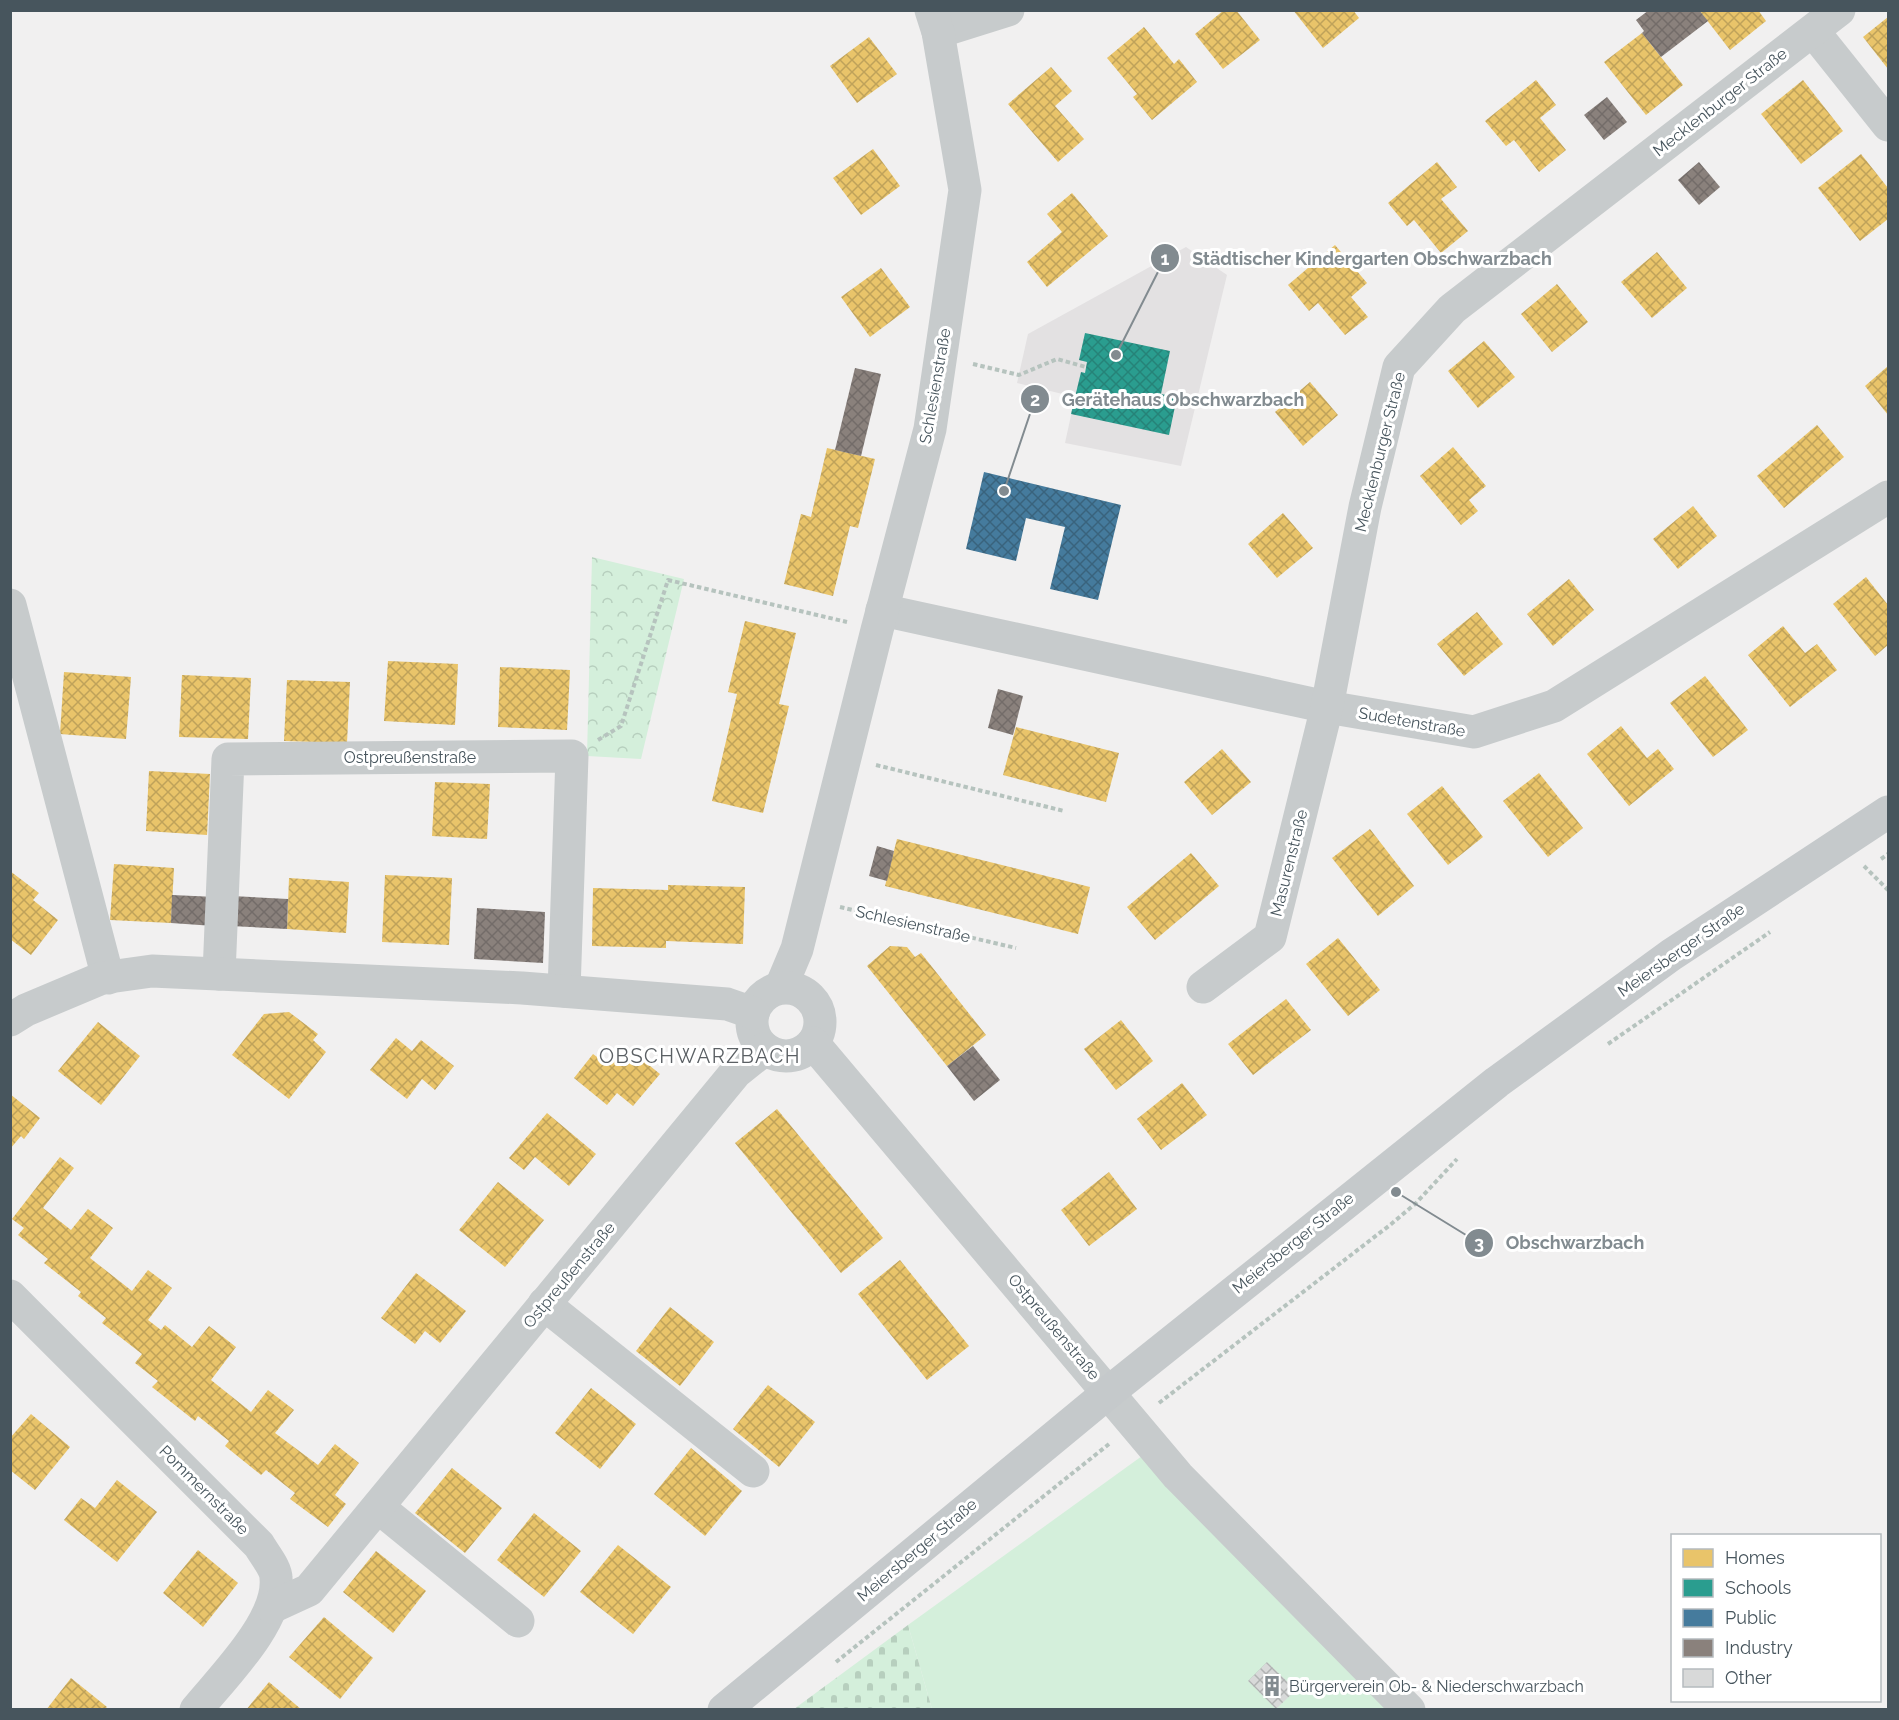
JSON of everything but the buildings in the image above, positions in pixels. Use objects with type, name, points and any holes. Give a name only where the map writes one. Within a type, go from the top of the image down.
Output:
[{"type":"main road","name":"Meiersberger Straße","points":[[724,1710],[1109,1392],[1497,1082],[1671,955],[1888,812]]},
{"type":"street","points":[[934,21],[1008,10]]},
{"type":"street","name":"Mecklenburger Straße","points":[[1327,707],[1365,507],[1398,367],[1452,309],[1839,10]]},
{"type":"street","name":"Schlesienstraße","points":[[781,987],[797,949],[930,429],[965,190],[934,21]]},
{"type":"street","points":[[1813,31],[1888,125]]},
{"type":"street","name":"Sudetenstraße","points":[[880,620],[1327,707],[1474,732],[1554,706],[1888,496]]},
{"type":"street","points":[[10,605],[108,978]]},
{"type":"street","name":"Masurenstraße","points":[[1203,987],[1270,937],[1327,707]]},
{"type":"street","points":[[564,991],[572,756]]},
{"type":"street","name":"Ostpreußenstraße","points":[[219,974],[228,759],[572,756]]},
{"type":"street","points":[[10,1020],[26,1010],[108,978],[152,971],[564,991],[727,1004],[753,1013]]},
{"type":"street","points":[[781,987],[807,994],[816,1004],[820,1017],[819,1030],[813,1043],[803,1051],[790,1056],[765,1049],[756,1038],[752,1026],[753,1013],[758,1001],[781,987]]},
{"type":"street","name":"Ostpreußenstraße","points":[[813,1043],[1178,1476],[1409,1710]]},
{"type":"street","name":"Ostpreußenstraße","points":[[272,1607],[309,1590],[736,1072],[765,1049]]},
{"type":"street","name":"Pommernstraße","points":[[10,1296],[259,1545],[277,1577],[272,1607],[252,1642],[196,1710]]},
{"type":"street","points":[[544,1304],[753,1472]]},
{"type":"street","points":[[378,1507],[518,1622]]},
{"type":"path","points":[[941,356],[1019,375],[1058,359],[1086,367]]},
{"type":"path","points":[[572,756],[621,726],[668,580],[880,620]]},
{"type":"path","points":[[846,757],[1064,811]]},
{"type":"path","points":[[1857,874],[1888,854]]},
{"type":"path","name":"Schlesienstraße","points":[[810,900],[1016,948]]},
{"type":"path","points":[[1603,1047],[1771,931]]},
{"type":"path","points":[[832,1666],[1227,1349],[1381,1233],[1415,1204],[1459,1157]]},
{"type":"shaded area","points":[[1186,247],[1227,275],[1181,466],[1065,443],[1075,397],[1017,383],[1028,334]]},
{"type":"green space","points":[[592,557],[684,579],[641,759],[587,756]]},
{"type":"green space","points":[[1142,1456],[1386,1709],[932,1709],[908,1625]]},
{"type":"green space","points":[[908,1625],[932,1709],[794,1709]]},
{"type":"place","name":"Städtischer Kindergarten Obschwarzbach","points":[[1116,355]]},
{"type":"place","name":"Gerätehaus Obschwarzbach","points":[[1004,491]]},
{"type":"place","name":"Obschwarzbach","points":[[1396,1192]]},
{"type":"place","name":"Bürgerverein Ob- & Niederschwarzbach","points":[[1272,1686]]},
{"type":"district","name":"OBSCHWARZBACH","points":[[700,1056]]}]
